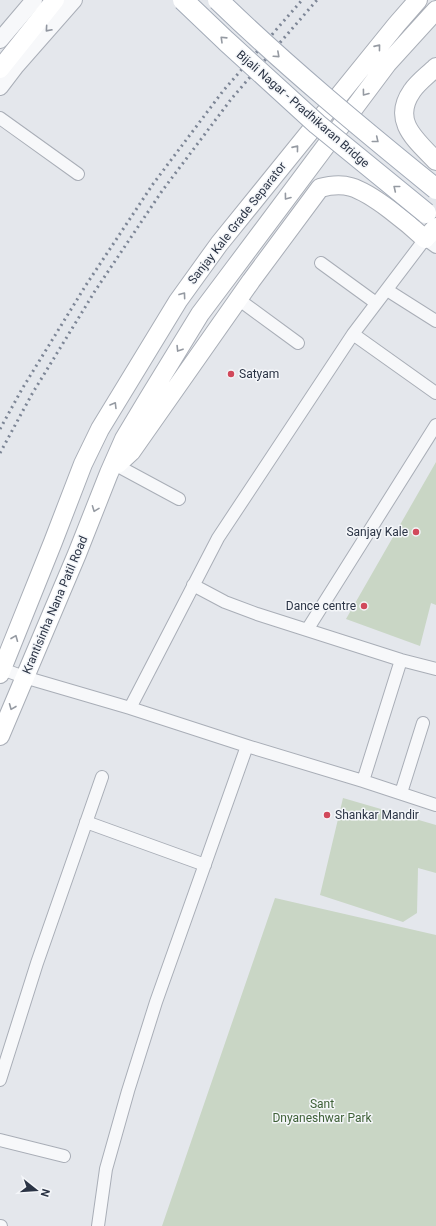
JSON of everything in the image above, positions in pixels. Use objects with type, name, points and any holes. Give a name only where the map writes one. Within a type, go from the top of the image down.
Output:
[{"type":"main road","points":[[0,69],[55,0]]},
{"type":"main road","name":"Bijali Nagar - Pradhikaran Bridge","points":[[183,0],[431,231]]},
{"type":"main road","name":"Bijali Nagar - Pradhikaran Bridge","points":[[218,0],[333,105],[436,189]]},
{"type":"main road","name":"Sanjay Kale Grade Separator","points":[[83,464],[100,429],[178,301],[219,244],[418,0]]},
{"type":"main road","name":"Sanjay Kale Grade Separator","points":[[112,469],[124,439],[200,314],[387,64],[436,10]]},
{"type":"main road","points":[[436,67],[413,90],[405,103],[403,115],[408,129],[416,140],[436,161]]},
{"type":"main road","points":[[112,469],[131,452],[238,299],[320,188],[330,185],[351,186],[365,192],[415,230],[431,231]]},
{"type":"main road","points":[[100,429],[124,439]]},
{"type":"main road","name":"Krantisinha Nana Patil Road","points":[[1,672],[83,464]]},
{"type":"main road","name":"Krantisinha Nana Patil Road","points":[[0,736],[112,469]]},
{"type":"street","points":[[0,40],[34,0]]},
{"type":"street","points":[[0,87],[16,66],[74,0]]},
{"type":"street","points":[[0,118],[78,174]]},
{"type":"street","points":[[130,708],[218,538],[353,334],[431,231]]},
{"type":"street","points":[[321,262],[376,303]]},
{"type":"street","points":[[387,290],[436,321]]},
{"type":"street","points":[[238,299],[298,343]]},
{"type":"street","points":[[353,334],[436,393]]},
{"type":"street","points":[[307,630],[436,425]]},
{"type":"street","points":[[112,469],[179,499]]},
{"type":"street","points":[[193,585],[225,602],[257,614],[401,660],[436,669]]},
{"type":"street","points":[[364,781],[401,660]]},
{"type":"street","points":[[1,672],[24,677],[130,708],[436,805]]},
{"type":"street","points":[[401,793],[423,723]]},
{"type":"street","points":[[98,1226],[106,1169],[128,1091],[156,1002],[247,746]]},
{"type":"street","points":[[0,1080],[20,1016],[102,777]]},
{"type":"street","points":[[86,822],[205,865]]},
{"type":"street","points":[[0,1140],[64,1156]]},
{"type":"green space","name":"Sanjay Kale","points":[[436,462],[436,605],[431,603],[420,646],[346,619]]},
{"type":"green space","points":[[343,798],[436,825],[436,873],[418,868],[417,913],[403,922],[320,895]]},
{"type":"green space","name":"Sant Dnyaneshwar Park","points":[[275,898],[436,935],[436,1226],[162,1226]]},
{"type":"railway","points":[[0,429],[22,389],[86,285],[153,184],[223,91],[302,0]]},
{"type":"railway","points":[[0,453],[32,394],[95,291],[162,191],[232,98],[317,0]]},
{"type":"place","name":"Satyam","points":[[231,374]]},
{"type":"place","name":"Sanjay Kale","points":[[416,532]]},
{"type":"place","name":"Dance centre","points":[[364,606]]},
{"type":"place","name":"Shankar Mandir","points":[[327,815]]}]
